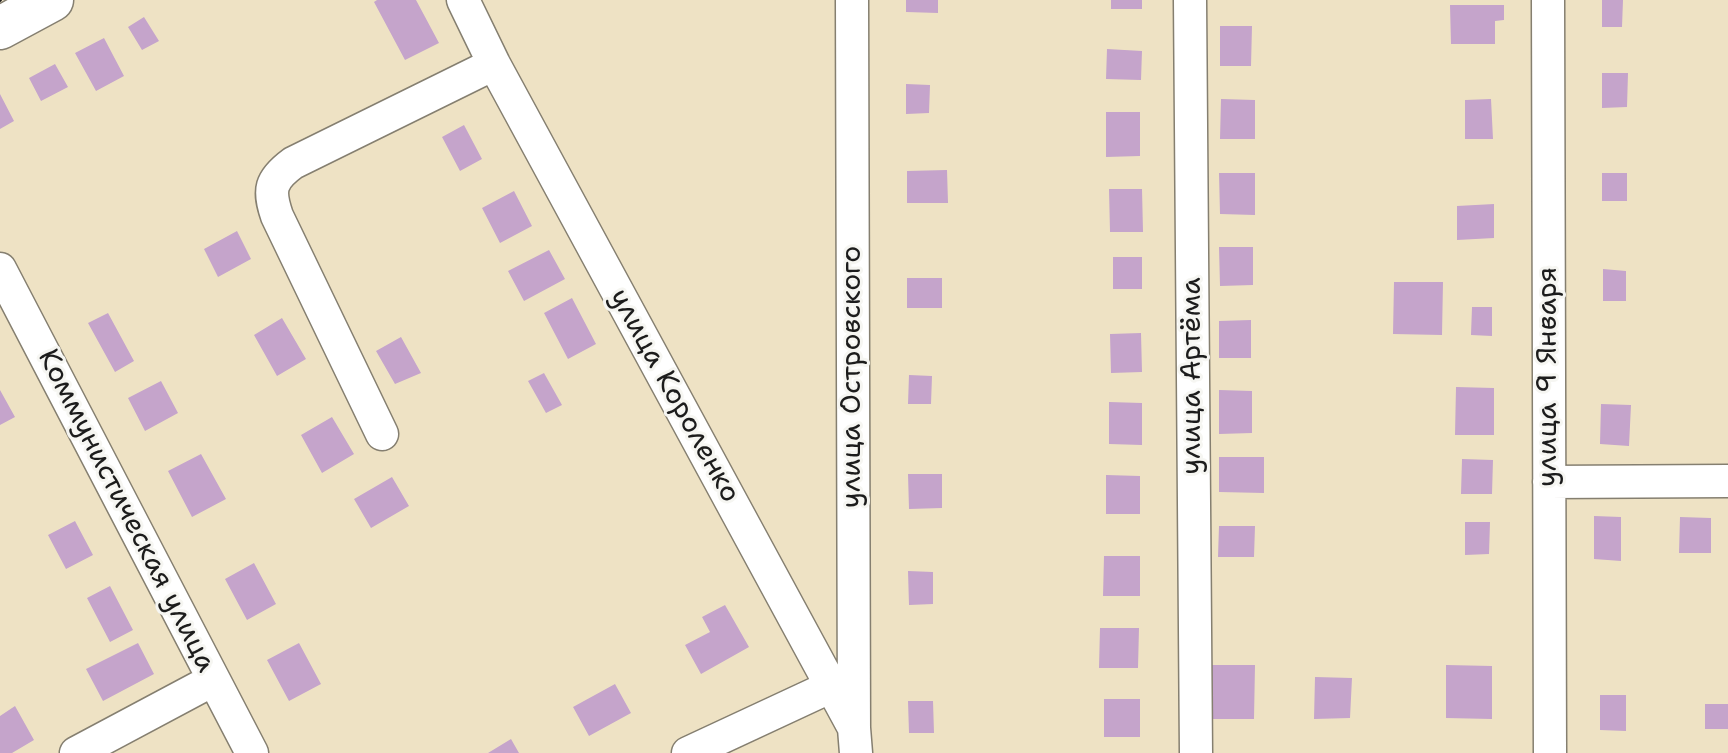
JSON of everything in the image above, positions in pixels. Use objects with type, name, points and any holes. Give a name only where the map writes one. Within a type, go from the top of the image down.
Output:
[{"type":"main road","points":[[0,28],[52,0]]},
{"type":"street","name":"улица Короленко","points":[[463,0],[494,64],[832,686],[855,740]]},
{"type":"street","name":"улица Островского","points":[[852,0],[855,740]]},
{"type":"street","name":"улица Артёма","points":[[1190,0],[1196,753]]},
{"type":"street","name":"улица 9 Января","points":[[1548,0],[1550,753]]},
{"type":"street","points":[[382,434],[277,216],[273,186],[277,175],[293,163],[494,64]]},
{"type":"street","name":"Коммунистическая улица","points":[[0,269],[252,753]]},
{"type":"street","points":[[1549,482],[1728,481]]},
{"type":"street","points":[[76,753],[213,680]]},
{"type":"street","points":[[688,753],[832,686]]},
{"type":"building","points":[[416,0],[439,43],[405,60],[374,2]]},
{"type":"building","points":[[906,0],[938,0],[938,13],[906,12]]},
{"type":"building","points":[[1111,0],[1142,0],[1142,9],[1111,9]]},
{"type":"building","points":[[1602,0],[1623,0],[1622,27],[1602,27]]},
{"type":"building","points":[[1450,5],[1504,5],[1504,20],[1495,21],[1495,44],[1451,44]]},
{"type":"building","points":[[144,17],[159,41],[142,50],[128,27]]},
{"type":"building","points":[[1220,26],[1252,26],[1251,66],[1220,66]]},
{"type":"building","points":[[104,38],[124,76],[96,91],[75,53]]},
{"type":"building","points":[[1107,49],[1142,51],[1141,80],[1106,79]]},
{"type":"building","points":[[55,64],[68,87],[41,101],[29,78]]},
{"type":"building","points":[[1602,73],[1628,73],[1627,107],[1602,108]]},
{"type":"building","points":[[906,84],[930,85],[929,113],[906,114]]},
{"type":"building","points":[[0,94],[14,121],[0,129]]},
{"type":"building","points":[[1221,99],[1255,100],[1255,139],[1220,139]]},
{"type":"building","points":[[1491,99],[1493,139],[1465,139],[1465,100]]},
{"type":"building","points":[[1106,112],[1140,112],[1140,156],[1106,157]]},
{"type":"building","points":[[464,125],[482,159],[460,171],[442,137]]},
{"type":"building","points":[[947,170],[948,203],[907,203],[907,171]]},
{"type":"building","points":[[1219,173],[1255,173],[1255,215],[1220,214]]},
{"type":"building","points":[[1602,173],[1627,173],[1627,201],[1602,201]]},
{"type":"building","points":[[1109,189],[1142,189],[1143,232],[1110,232]]},
{"type":"building","points":[[514,191],[532,226],[500,243],[482,208]]},
{"type":"building","points":[[1494,204],[1494,238],[1457,240],[1457,206]]},
{"type":"building","points":[[237,231],[251,259],[218,277],[204,249]]},
{"type":"building","points":[[1219,247],[1253,247],[1253,285],[1220,286]]},
{"type":"building","points":[[549,250],[565,279],[524,301],[508,271]]},
{"type":"building","points":[[1113,257],[1142,257],[1142,289],[1113,289]]},
{"type":"building","points":[[1603,269],[1626,271],[1626,301],[1603,301]]},
{"type":"building","points":[[907,278],[942,278],[942,308],[907,308]]},
{"type":"building","points":[[1394,282],[1443,282],[1442,335],[1393,334]]},
{"type":"building","points":[[572,298],[596,344],[568,359],[544,313]]},
{"type":"building","points":[[1472,307],[1492,307],[1492,336],[1471,335]]},
{"type":"building","points":[[108,313],[134,361],[115,372],[88,323]]},
{"type":"building","points":[[282,318],[306,359],[277,376],[254,335]]},
{"type":"building","points":[[1251,320],[1251,358],[1219,358],[1219,321]]},
{"type":"building","points":[[1141,333],[1142,372],[1111,373],[1110,334]]},
{"type":"building","points":[[401,337],[421,373],[395,384],[376,351]]},
{"type":"building","points":[[544,373],[562,405],[546,413],[528,381]]},
{"type":"building","points":[[909,375],[932,376],[931,404],[908,404]]},
{"type":"building","points":[[161,381],[178,413],[145,431],[128,398]]},
{"type":"building","points":[[1456,387],[1494,388],[1494,435],[1455,435]]},
{"type":"building","points":[[0,390],[15,417],[0,425]]},
{"type":"building","points":[[1219,390],[1252,391],[1252,433],[1219,434]]},
{"type":"building","points":[[1109,402],[1142,403],[1142,445],[1109,444]]},
{"type":"building","points":[[1601,404],[1631,405],[1629,446],[1600,444]]},
{"type":"building","points":[[332,417],[354,454],[322,473],[301,435]]},
{"type":"building","points":[[201,454],[226,499],[192,517],[168,471]]},
{"type":"building","points":[[1219,457],[1264,457],[1264,493],[1219,492]]},
{"type":"building","points":[[1462,459],[1493,460],[1492,494],[1461,494]]},
{"type":"building","points":[[908,474],[942,474],[942,508],[909,509]]},
{"type":"building","points":[[1106,475],[1140,476],[1140,514],[1106,514]]},
{"type":"building","points":[[392,477],[409,506],[371,528],[354,499]]},
{"type":"building","points":[[1594,516],[1621,517],[1621,561],[1594,559]]},
{"type":"building","points":[[1680,517],[1711,518],[1711,553],[1679,553]]},
{"type":"building","points":[[75,521],[93,555],[66,569],[48,535]]},
{"type":"building","points":[[1465,522],[1490,522],[1489,554],[1465,555]]},
{"type":"building","points":[[1219,526],[1255,526],[1254,557],[1218,557]]},
{"type":"building","points":[[1104,556],[1140,556],[1140,596],[1103,596]]},
{"type":"building","points":[[254,563],[276,604],[247,620],[225,579]]},
{"type":"building","points":[[908,571],[933,572],[933,604],[909,605]]},
{"type":"building","points":[[110,586],[133,630],[110,642],[87,598]]},
{"type":"building","points":[[725,605],[749,647],[701,674],[685,645],[710,632],[702,617]]},
{"type":"building","points":[[1100,628],[1139,628],[1138,668],[1099,668]]},
{"type":"building","points":[[138,643],[154,674],[103,701],[86,669]]},
{"type":"building","points":[[299,643],[321,684],[289,701],[267,660]]},
{"type":"building","points":[[1210,665],[1255,665],[1254,719],[1211,719]]},
{"type":"building","points":[[1446,665],[1492,666],[1492,719],[1446,718]]},
{"type":"building","points":[[1315,677],[1352,678],[1350,718],[1314,719]]},
{"type":"building","points":[[615,684],[631,713],[589,736],[573,707]]},
{"type":"building","points":[[1600,695],[1626,695],[1626,731],[1600,730]]},
{"type":"building","points":[[1104,699],[1140,699],[1140,737],[1104,737]]},
{"type":"building","points":[[908,701],[933,701],[934,733],[909,733]]},
{"type":"building","points":[[1705,704],[1728,704],[1728,729],[1705,729]]},
{"type":"building","points":[[15,706],[34,740],[12,753],[0,753],[0,716]]},
{"type":"building","points":[[511,739],[519,753],[488,753]]}]
